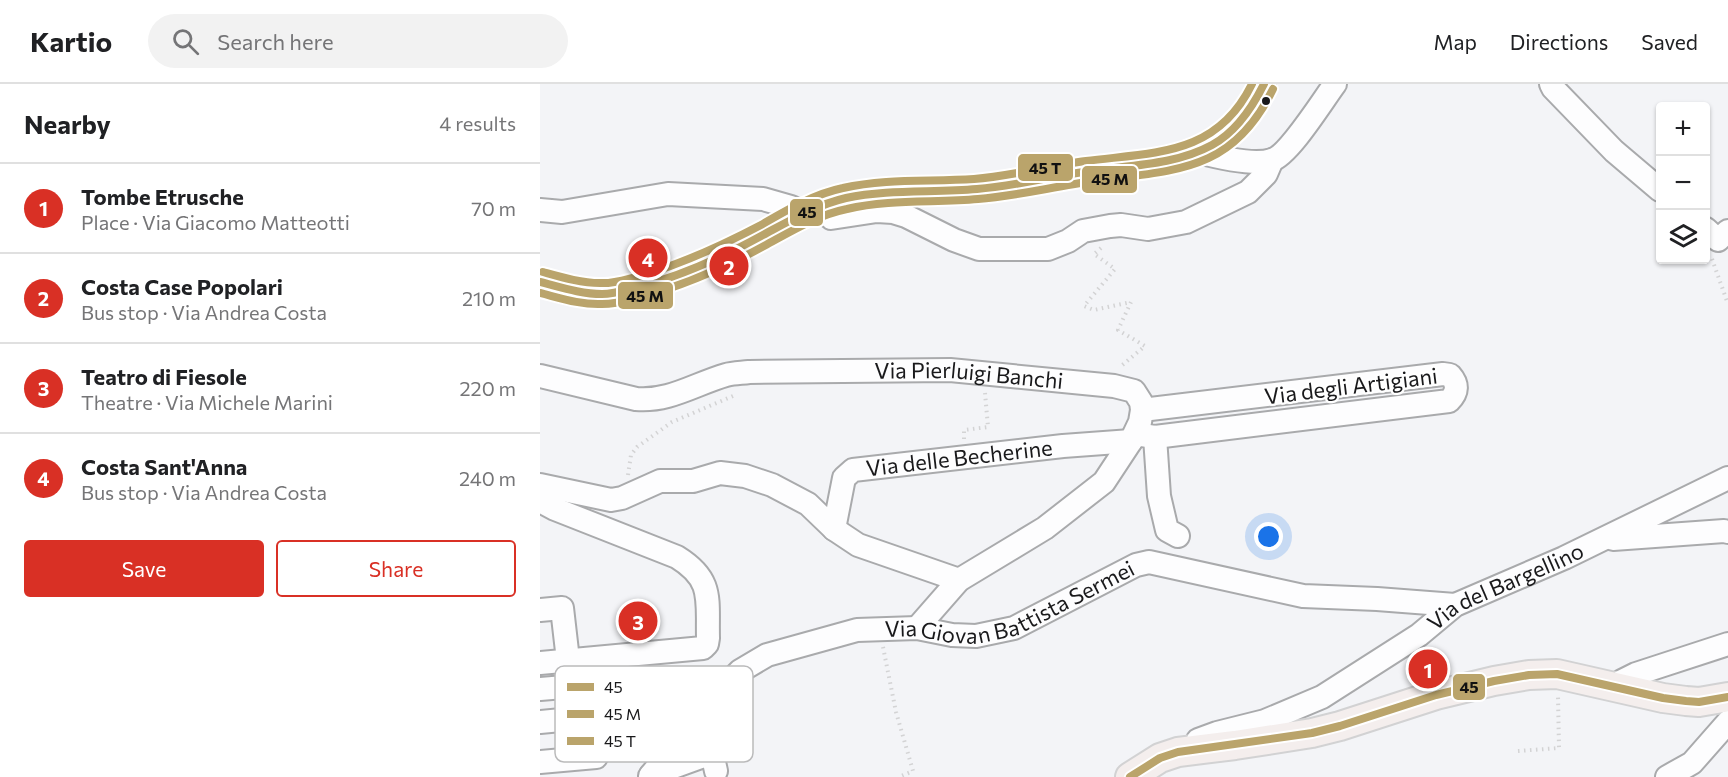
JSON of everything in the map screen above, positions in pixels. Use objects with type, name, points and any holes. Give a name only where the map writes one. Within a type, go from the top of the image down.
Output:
[{"type":"main road","points":[[1130,777],[1160,758],[1178,752],[1312,733],[1436,695],[1529,675],[1557,674],[1686,701],[1699,702],[1728,698]]},
{"type":"street","points":[[540,282],[591,293],[621,292],[687,272],[820,213],[843,198],[869,194],[1001,187],[1179,158],[1198,152],[1225,136],[1243,119],[1264,84]]},
{"type":"street","points":[[1198,152],[1231,160],[1272,160],[1285,152],[1335,84]]},
{"type":"street","points":[[1551,84],[1614,151],[1656,187]]},
{"type":"street","points":[[540,210],[562,212],[668,194],[763,199],[820,213],[893,212],[954,240],[980,249],[1048,249],[1068,241],[1083,231],[1121,225],[1148,229],[1186,222],[1248,192],[1266,174],[1272,160]]},
{"type":"street","name":"Via Pierluigi Banchi","points":[[540,376],[636,399],[651,400],[666,397],[728,374],[745,382],[950,370],[1114,386],[1134,391],[1141,402],[1142,411]]},
{"type":"street","name":"Via degli Artigiani","points":[[1140,437],[1449,401],[1456,389],[1455,381],[1450,375],[1443,374],[1142,411]]},
{"type":"street","points":[[1142,411],[1140,437],[1167,530],[1178,536]]},
{"type":"street","points":[[917,628],[959,580],[1045,528],[1104,482],[1140,437]]},
{"type":"street","name":"Via delle Becherine","points":[[834,529],[844,478],[853,470],[1140,437]]},
{"type":"street","points":[[540,485],[611,500],[622,498],[660,481],[693,481],[720,473],[745,476],[772,485],[808,504],[834,529],[858,545],[959,580]]},
{"type":"street","name":"Via del Bargellino","points":[[1200,748],[1198,740],[1272,719],[1322,697],[1419,635],[1455,605],[1564,558],[1728,478]]},
{"type":"street","points":[[540,501],[676,557],[701,576],[707,594],[707,644],[703,648],[540,663]]},
{"type":"street","points":[[1600,540],[1728,532]]},
{"type":"street","name":"Via Giovan Battista Sermei","points":[[748,666],[758,659],[777,652],[857,630],[917,628],[976,636],[1014,628],[1136,565],[1149,562],[1303,596],[1455,605]]},
{"type":"street","points":[[540,610],[562,608],[568,660]]},
{"type":"street","points":[[1620,689],[1622,681],[1636,674],[1728,644]]},
{"type":"street","points":[[597,658],[598,666]]},
{"type":"street","points":[[558,666],[602,661],[602,666]]},
{"type":"street","points":[[540,668],[555,666]]},
{"type":"street","points":[[540,689],[555,688]]},
{"type":"street","points":[[540,722],[555,721]]},
{"type":"street","points":[[1667,777],[1692,763],[1728,722]]},
{"type":"street","points":[[540,750],[555,748]]},
{"type":"street","points":[[540,762],[555,761]]},
{"type":"street","name":"Via Giovan Battista Sermei","points":[[645,776],[657,762]]},
{"type":"street","points":[[645,776],[686,762]]},
{"type":"street","points":[[714,762],[716,771]]},
{"type":"path","points":[[1114,386],[1114,372],[1145,346],[1118,330],[1131,302],[1094,310],[1084,306],[1115,269],[1094,254],[1120,232],[1121,225]]},
{"type":"path","points":[[1717,233],[1710,256],[1728,304]]},
{"type":"path","points":[[632,494],[628,475],[631,456],[637,447],[672,422],[745,382]]},
{"type":"path","points":[[966,457],[964,430],[988,427],[984,384]]},
{"type":"path","points":[[880,629],[897,712],[913,771],[899,777]]},
{"type":"path","points":[[1518,751],[1559,748],[1557,674]]},
{"type":"transit line","points":[[543,272],[593,283],[614,282],[636,277],[700,254],[746,233],[801,203],[843,188],[892,182],[988,178],[1072,163],[1160,152],[1202,138],[1221,125],[1238,108],[1252,84]]},
{"type":"transit line","name":"45","points":[[540,282],[586,293],[616,293],[654,283],[702,265],[803,214],[846,198],[878,193],[992,188],[1082,172],[1171,160],[1199,151],[1221,140],[1249,110],[1264,84]]},
{"type":"transit line","points":[[540,293],[586,303],[620,302],[671,288],[702,276],[814,220],[847,209],[879,204],[993,198],[1176,169],[1220,152],[1240,137],[1257,116],[1273,89]]},
{"type":"transit line","name":"45","points":[[1130,777],[1160,758],[1178,752],[1312,733],[1436,695],[1529,675],[1557,674],[1686,701],[1699,702],[1728,697]]},
{"type":"place","name":"Costa Sant'Anna","points":[[648,258]]},
{"type":"place","name":"Costa Case Popolari","points":[[729,266]]},
{"type":"place","name":"Teatro di Fiesole","points":[[638,621]]},
{"type":"place","name":"Tombe Etrusche","points":[[1428,669]]}]
